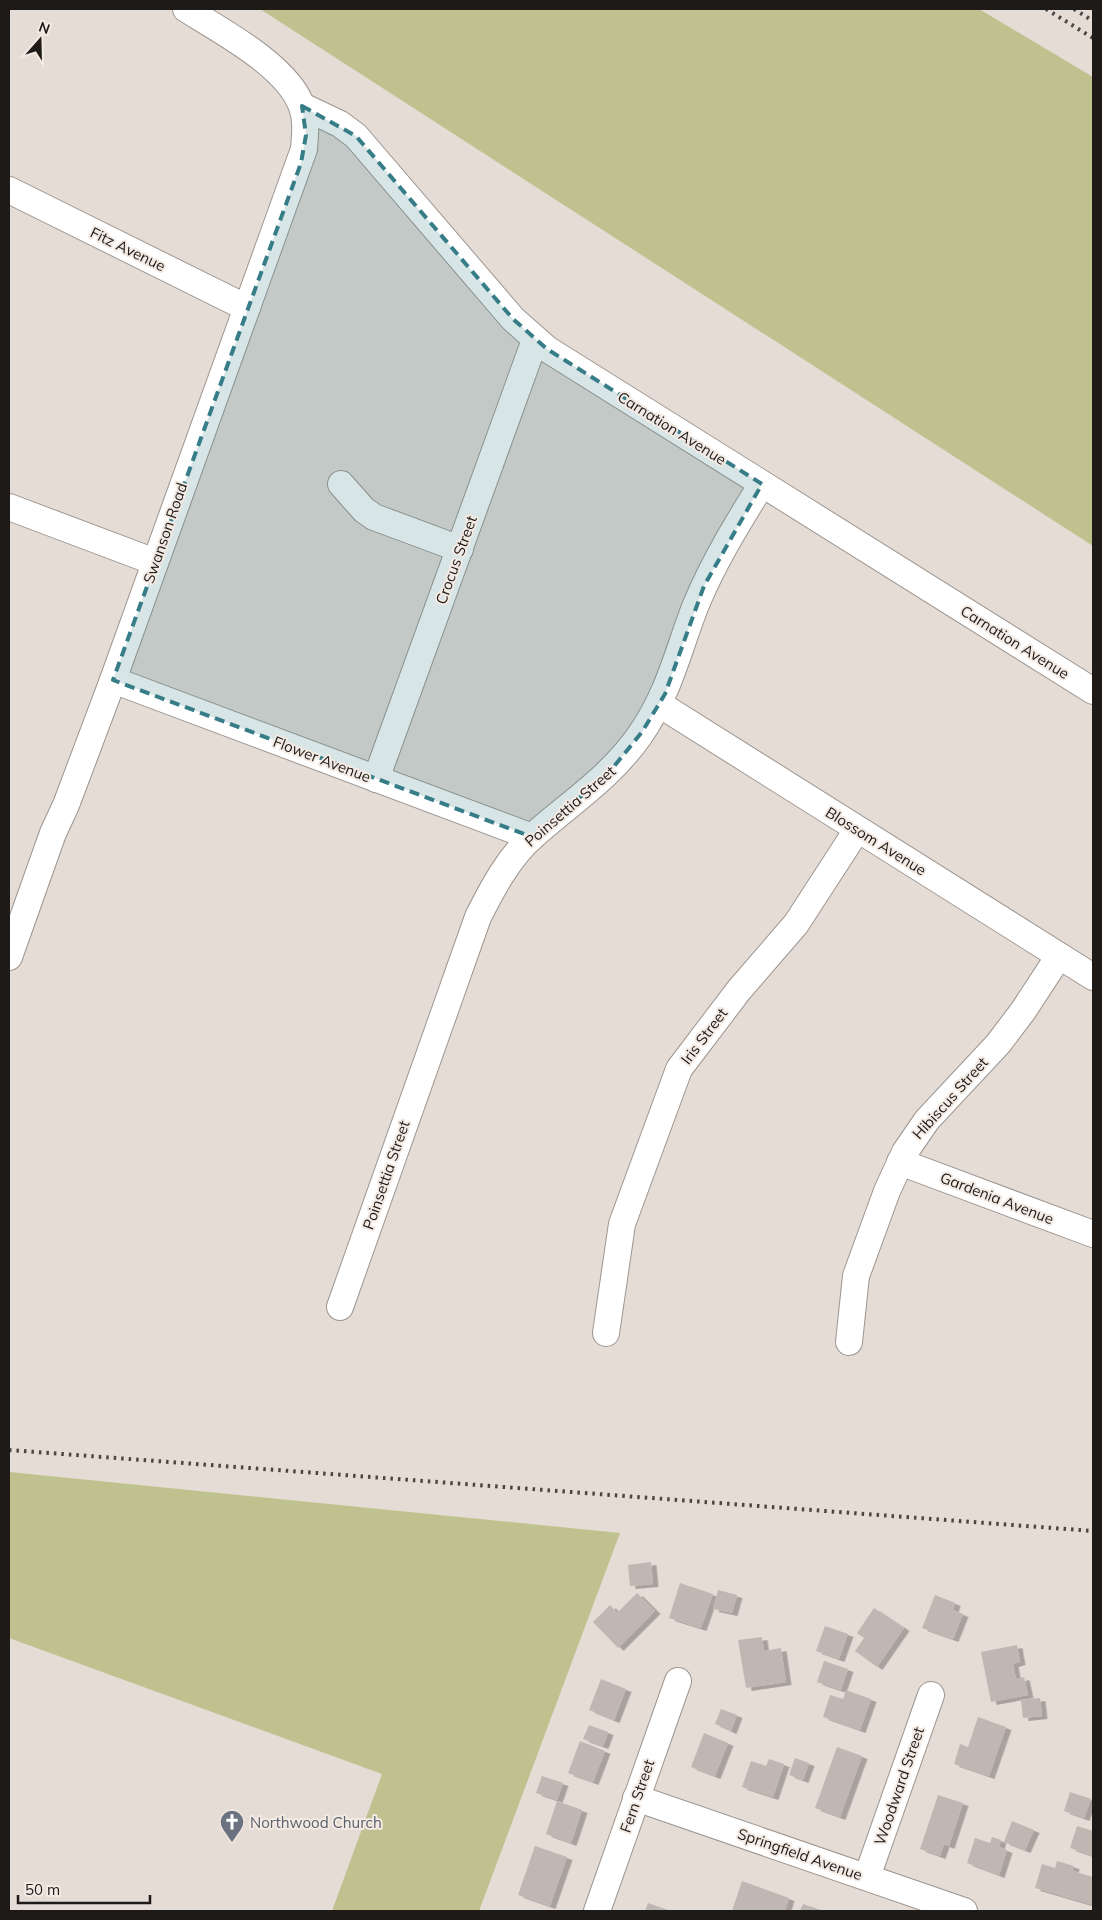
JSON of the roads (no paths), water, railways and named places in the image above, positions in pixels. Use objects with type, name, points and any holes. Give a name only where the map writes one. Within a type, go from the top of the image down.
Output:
[{"type":"street","points":[[186,9],[271,66],[302,106]]},
{"type":"street","name":"Swanson Road","points":[[9,957],[53,833],[66,805],[113,680],[156,562],[183,480],[301,163],[306,134],[302,106]]},
{"type":"street","name":"Carnation Avenue","points":[[302,106],[340,124],[356,136],[513,319],[535,340],[1093,691]]},
{"type":"street","name":"Fitz Avenue","points":[[9,190],[247,308]]},
{"type":"street","name":"Crocus Street","points":[[376,779],[535,340]]},
{"type":"street","points":[[341,484],[364,510],[374,517],[460,549]]},
{"type":"street","name":"Poinsettia Street","points":[[340,1307],[471,932],[495,886],[532,837],[608,775],[630,750],[659,704],[704,586],[733,531],[762,484]]},
{"type":"street","points":[[9,507],[156,562]]},
{"type":"street","name":"Flower Avenue","points":[[113,680],[532,837]]},
{"type":"street","name":"Blossom Avenue","points":[[659,704],[1093,977]]},
{"type":"street","name":"Iris Street","points":[[606,1333],[622,1224],[679,1069],[739,990],[796,924],[858,830]]},
{"type":"street","name":"Hibiscus Street","points":[[849,1342],[856,1276],[900,1162],[927,1120],[983,1062],[1011,1028],[1059,956]]},
{"type":"street","name":"Gardenia Avenue","points":[[900,1162],[1093,1234]]},
{"type":"street","name":"Fern Street","points":[[597,1911],[678,1682]]},
{"type":"street","name":"Woodward Street","points":[[867,1877],[931,1695]]},
{"type":"street","name":"Springfield Avenue","points":[[636,1798],[964,1911]]},
{"type":"railway","points":[[1046,9],[1093,38]]},
{"type":"railway","points":[[1074,9],[1093,21]]},
{"type":"railway","points":[[9,1450],[1093,1531]]},
{"type":"place","name":"Northwood Church","points":[[232,1843]]}]
